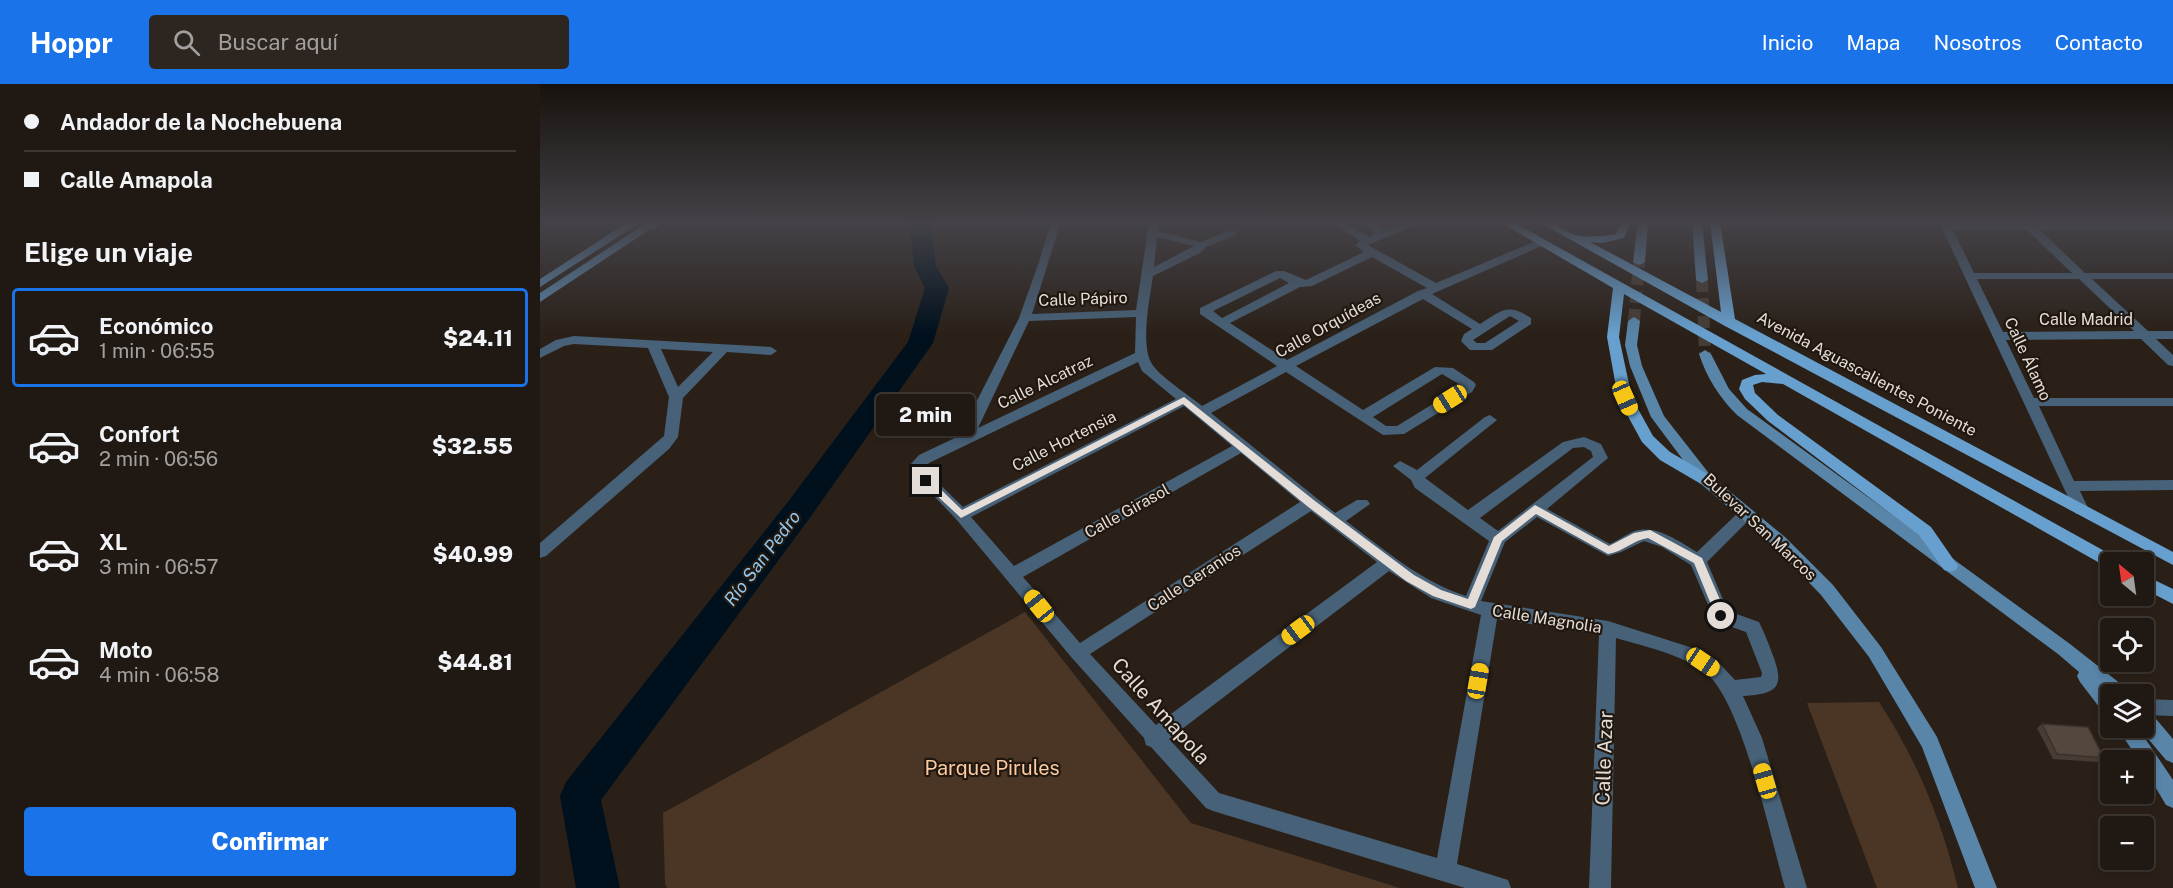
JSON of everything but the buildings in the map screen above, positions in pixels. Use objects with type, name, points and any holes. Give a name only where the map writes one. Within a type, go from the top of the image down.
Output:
[{"type":"main road","points":[[1569,260],[2100,556]]},
{"type":"main road","name":"Avenida Aguascalientes Poniente","points":[[1613,260],[2173,559]]},
{"type":"main road","points":[[1720,260],[1729,323]]},
{"type":"main road","points":[[1619,288],[1614,316],[1614,352],[1625,398],[1632,414],[1647,439],[1665,456],[1707,480]]},
{"type":"main road","points":[[1791,385],[1764,378],[1753,379],[1747,383],[1746,389],[1750,396],[1773,418],[1925,531],[1950,566]]},
{"type":"main road","points":[[2154,587],[2173,597]]},
{"type":"street","points":[[540,284],[578,260]]},
{"type":"street","points":[[540,298],[600,260]]},
{"type":"street","points":[[964,439],[1025,318],[1046,260]]},
{"type":"street","points":[[1141,355],[1142,313],[1149,260]]},
{"type":"street","points":[[1147,274],[1178,260]]},
{"type":"street","points":[[1358,260],[1308,285],[1298,283],[1280,273],[1204,311],[1383,430],[1399,431],[1467,389],[1469,385],[1448,370],[1440,370],[1364,416]]},
{"type":"street","points":[[1383,260],[1434,287]]},
{"type":"street","name":"Calle Orquídeas","points":[[1201,413],[1422,293],[1495,260]]},
{"type":"street","points":[[1700,260],[1702,280]]},
{"type":"street","name":"Calle Álamo","points":[[1963,260],[2081,510]]},
{"type":"street","points":[[2064,260],[2173,362]]},
{"type":"street","points":[[1971,276],[2173,276]]},
{"type":"street","points":[[1221,322],[1298,283]]},
{"type":"street","points":[[1422,293],[1480,328]]},
{"type":"street","name":"Calle Pápiro","points":[[1025,318],[1142,313]]},
{"type":"street","name":"Bulevar San Marcos","points":[[1634,321],[1631,345],[1646,393],[1658,417],[1707,480],[1779,541],[1827,590],[1875,652],[1930,743],[1986,888]]},
{"type":"street","name":"Calle Madrid","points":[[2000,336],[2173,335]]},
{"type":"street","points":[[540,354],[560,343],[574,340],[771,351]]},
{"type":"street","points":[[540,552],[664,446],[671,437],[676,397],[654,344]]},
{"type":"street","points":[[676,397],[724,348]]},
{"type":"street","points":[[1705,354],[1713,378],[1724,394],[1742,412],[2064,649],[2107,684]]},
{"type":"street","name":"Calle Magnolia","points":[[1141,355],[1147,368],[1241,447],[1410,578],[1437,593],[1490,610],[1608,628],[1693,655],[1714,669],[1731,688],[1752,738],[1796,888]]},
{"type":"street","name":"Calle Alcatraz","points":[[964,439],[1141,355]]},
{"type":"street","name":"Calle Hortensia","points":[[961,515],[1184,400]]},
{"type":"street","points":[[2030,402],[2173,402]]},
{"type":"street","points":[[1417,477],[1490,420]]},
{"type":"street","name":"Calle Amapola","points":[[964,439],[924,459],[917,465],[917,471],[961,515],[1078,654],[1213,801],[1500,888]]},
{"type":"street","points":[[1470,518],[1568,445],[1581,441],[1594,444],[1600,452],[1601,458],[1498,539],[1471,604]]},
{"type":"street","name":"Calle Girasol","points":[[1013,575],[1241,447]]},
{"type":"street","points":[[1400,466],[1498,539]]},
{"type":"street","points":[[2070,486],[2173,485]]},
{"type":"street","name":"Calle Geranios","points":[[1078,654],[1311,503]]},
{"type":"street","points":[[1335,521],[1362,504]]},
{"type":"street","points":[[1535,509],[1608,550],[1638,535],[1650,534],[1698,561],[1721,616],[1753,627],[1771,673],[1770,681],[1763,687],[1731,688]]},
{"type":"street","points":[[1698,561],[1746,514]]},
{"type":"street","points":[[1154,739],[1389,562]]},
{"type":"street","points":[[1445,871],[1490,610]]},
{"type":"street","name":"Calle Azar","points":[[1600,888],[1608,628]]},
{"type":"street","points":[[2064,649],[2100,694]]},
{"type":"street","points":[[2154,707],[2173,708]]},
{"type":"street","points":[[2154,731],[2173,754]]},
{"type":"street","points":[[2135,738],[2173,798]]},
{"type":"street","points":[[1979,867],[1992,888]]},
{"type":"green space","name":"Parque Pirules","points":[[1025,612],[1191,823],[1400,888],[667,888],[663,813]]},
{"type":"green space","points":[[1879,702],[1917,769],[1927,792],[1944,838],[1958,888],[1877,888],[1807,703]]},
{"type":"waterway","name":"Río San Pedro","points":[[598,888],[580,796],[798,511],[920,343],[937,288],[925,266],[924,260]]},
{"type":"tunnel","points":[[1634,321],[1639,262]]},
{"type":"tunnel","points":[[1702,280],[1705,354]]},
{"type":"route","points":[[926,481],[961,515],[1184,400],[1311,503],[1410,578],[1437,593],[1471,604],[1498,539],[1535,509],[1601,548],[1614,549],[1643,533],[1650,534],[1698,561],[1721,616]]}]
